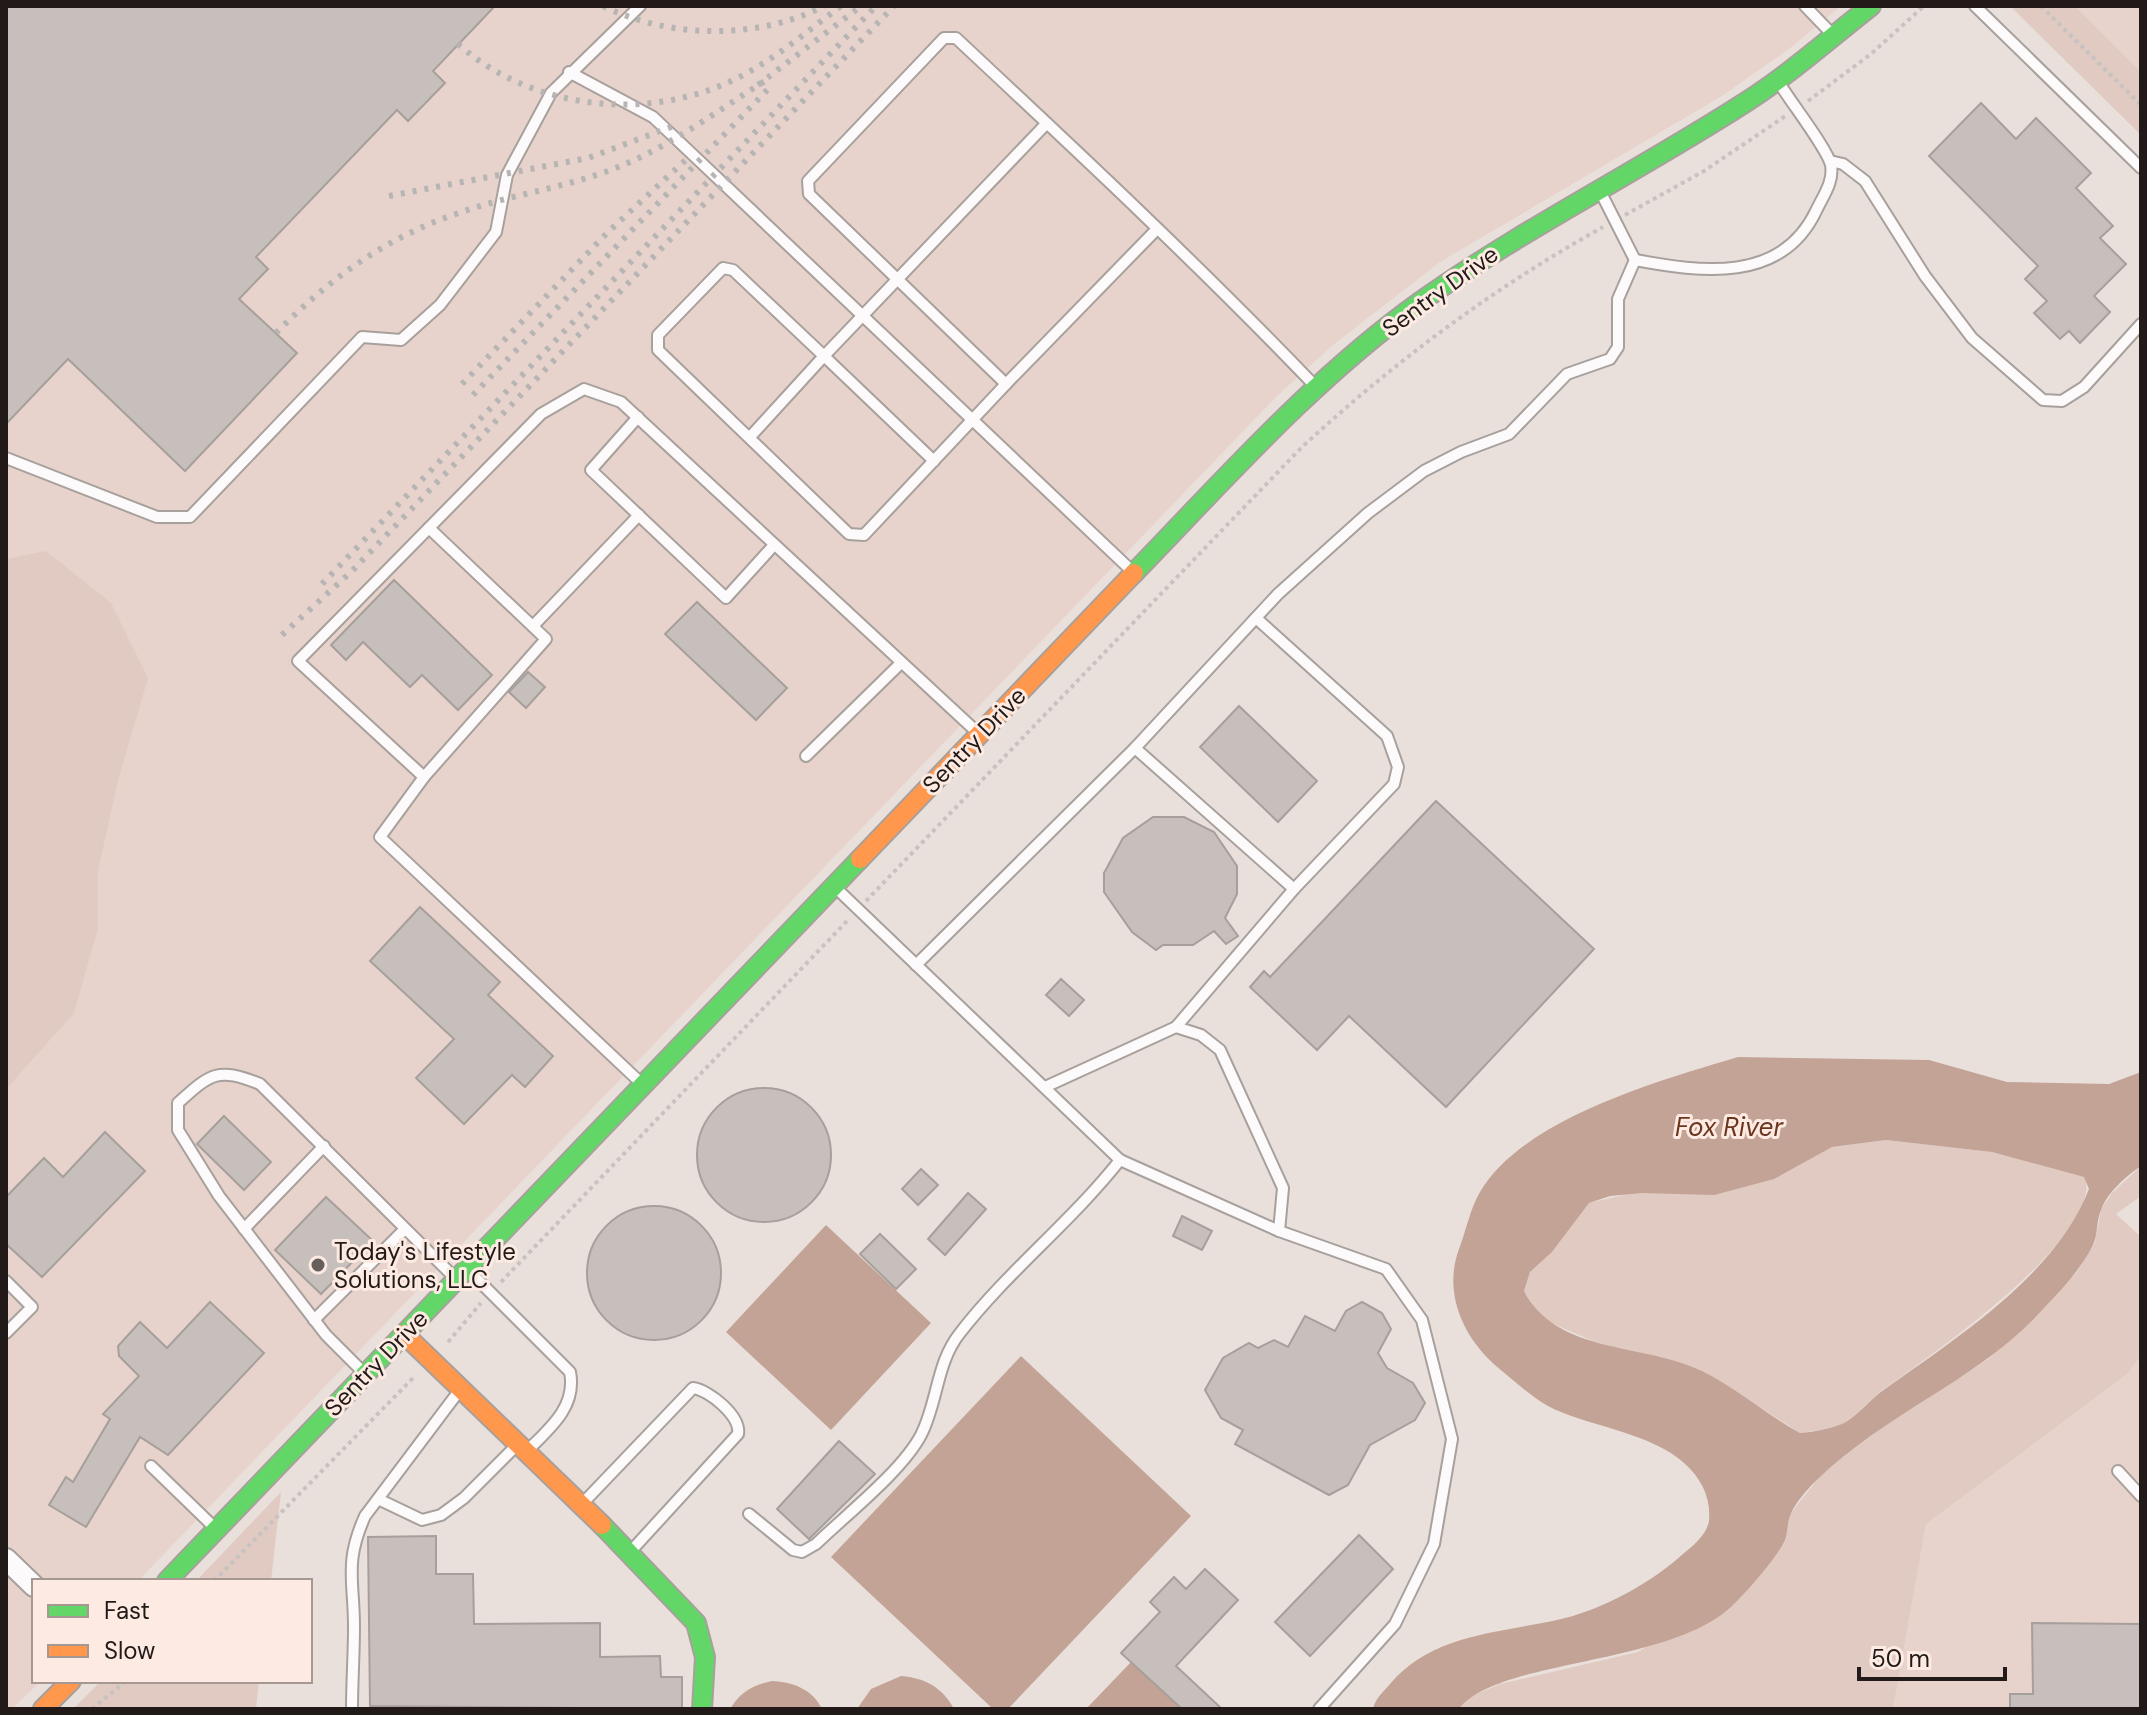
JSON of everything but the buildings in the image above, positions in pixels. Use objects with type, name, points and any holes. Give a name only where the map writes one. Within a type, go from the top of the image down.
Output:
[{"type":"street","name":"Sentry Drive","points":[[169,1579],[1134,574],[1317,388],[1418,304],[1503,246],[1718,121],[1777,80],[1871,6]]},
{"type":"street","points":[[404,1334],[683,1606],[703,1637],[702,1709]]},
{"type":"street","points":[[6,1559],[32,1584]]},
{"type":"street","points":[[43,1709],[69,1683]]},
{"type":"lane","points":[[6,458],[157,517],[190,517],[362,337],[401,340],[440,305],[496,232],[507,175],[551,93],[569,72],[640,6]]},
{"type":"lane","points":[[1805,6],[1834,37]]},
{"type":"lane","points":[[1975,6],[2141,168]]},
{"type":"lane","points":[[1006,384],[809,194],[808,181],[944,38],[956,38],[1047,123],[1317,388]]},
{"type":"lane","points":[[569,72],[653,117],[1134,574]]},
{"type":"lane","points":[[1635,260],[1700,271],[1725,271],[1776,254],[1808,228],[1832,179],[1830,161],[1777,80]]},
{"type":"lane","points":[[750,437],[1047,123]]},
{"type":"lane","points":[[1830,161],[1843,164],[1865,181],[1925,276],[1972,338],[2043,400],[2062,401],[2084,387],[2141,324]]},
{"type":"lane","points":[[1599,190],[1635,260]]},
{"type":"lane","points":[[934,461],[733,270],[723,268],[658,335],[658,350],[849,534],[864,535],[1157,229]]},
{"type":"lane","points":[[916,965],[1135,748],[1256,618],[1368,513],[1413,480],[1461,452],[1509,434],[1567,374],[1610,359],[1618,347],[1618,299],[1635,260]]},
{"type":"lane","points":[[424,777],[298,661],[541,414],[584,389],[621,402],[980,735]]},
{"type":"lane","points":[[638,417],[591,470],[726,598],[774,545]]},
{"type":"lane","points":[[533,626],[639,515]]},
{"type":"lane","points":[[429,528],[546,639],[424,777],[380,837],[643,1086]]},
{"type":"lane","points":[[1045,1087],[1176,1027],[1294,889],[1394,784],[1398,767],[1387,736],[1256,618]]},
{"type":"lane","points":[[806,756],[901,663]]},
{"type":"lane","points":[[1135,748],[1294,889]]},
{"type":"lane","points":[[834,886],[1120,1160],[1279,1231],[1386,1269],[1422,1320],[1452,1439],[1434,1544],[1395,1624],[1319,1709]]},
{"type":"lane","points":[[1176,1027],[1201,1035],[1220,1050],[1283,1188],[1279,1231]]},
{"type":"lane","points":[[365,1375],[314,1320],[244,1229],[219,1196],[178,1130],[178,1103],[203,1080],[230,1072],[260,1084],[405,1229],[461,1274],[492,1291],[570,1372],[571,1392],[562,1414],[441,1515],[422,1520],[378,1499]]},
{"type":"lane","points":[[244,1229],[324,1146]]},
{"type":"lane","points":[[749,1514],[793,1550],[802,1552],[816,1544],[897,1466],[919,1437],[942,1365],[957,1336],[1090,1199],[1120,1160]]},
{"type":"lane","points":[[314,1320],[405,1229]]},
{"type":"lane","points":[[6,1281],[32,1307],[6,1333]]},
{"type":"lane","points":[[580,1505],[693,1388],[707,1394],[735,1419],[740,1428],[738,1434],[630,1552]]},
{"type":"lane","points":[[352,1709],[355,1625],[350,1559],[365,1516],[460,1390]]},
{"type":"lane","points":[[151,1466],[217,1529]]},
{"type":"lane","points":[[2118,1471],[2141,1496]]},
{"type":"path","points":[[216,1579],[391,1397],[431,1362],[492,1291],[1301,448],[1364,390],[1451,321],[1543,261],[1704,171],[1871,54],[1924,6]]},
{"type":"path","points":[[2041,6],[2141,105]]},
{"type":"path","points":[[92,1709],[124,1683]]},
{"type":"shaded area","points":[[6,6],[1841,6],[1789,49],[1722,96],[1440,262],[1333,345],[1278,395],[140,1579],[32,1579],[32,1683],[39,1683],[14,1707],[6,1709]]},
{"type":"shaded area","points":[[2010,6],[2075,6],[2141,72],[2141,135]]},
{"type":"shaded area","points":[[2075,6],[2141,6],[2141,72]]},
{"type":"shaded area","points":[[46,551],[111,603],[148,678],[118,780],[98,871],[98,928],[74,1013],[6,1089],[6,559]]},
{"type":"shaded area","points":[[1886,1140],[1992,1152],[2085,1177],[2083,1202],[2067,1231],[2040,1263],[2006,1295],[1842,1424],[1800,1433],[1713,1377],[1593,1341],[1542,1319],[1524,1291],[1530,1272],[1552,1252],[1589,1203],[1832,1147]]},
{"type":"shaded area","points":[[2141,1166],[2141,1196],[2116,1214],[2141,1237],[2141,1356],[2127,1374],[1926,1524],[1893,1709],[1459,1709],[1467,1698],[1500,1684],[1638,1652],[1754,1578],[1786,1539],[1790,1514],[1817,1480],[1856,1445],[1987,1360],[2037,1316],[2077,1272],[2095,1243],[2101,1209],[2112,1193]]},
{"type":"shaded area","points":[[2141,1356],[2141,1709],[1893,1709],[1926,1524],[2127,1374]]},
{"type":"shaded area","points":[[281,1492],[271,1579],[198,1579]]},
{"type":"shaded area","points":[[99,1683],[259,1683],[256,1709],[73,1709]]},
{"type":"water","name":"Fox River","points":[[1738,1057],[1929,1060],[2007,1082],[2109,1084],[2141,1072],[2141,1166],[2108,1197],[2099,1214],[2095,1241],[2088,1254],[2052,1300],[1992,1355],[1874,1434],[1815,1482],[1792,1511],[1781,1548],[1761,1574],[1732,1606],[1704,1626],[1628,1652],[1508,1680],[1479,1693],[1459,1709],[1373,1709],[1377,1699],[1408,1666],[1429,1653],[1475,1636],[1549,1622],[1602,1605],[1659,1573],[1706,1531],[1709,1521],[1707,1497],[1700,1482],[1684,1463],[1656,1445],[1556,1410],[1528,1392],[1477,1346],[1460,1316],[1453,1283],[1454,1266],[1473,1206],[1500,1166],[1527,1143],[1560,1123],[1634,1091]],"holes":[[[1886,1140],[1992,1152],[2084,1177],[2089,1189],[2074,1220],[2029,1277],[2001,1302],[1879,1393],[1853,1417],[1832,1427],[1800,1433],[1704,1372],[1668,1359],[1575,1335],[1555,1325],[1538,1311],[1524,1291],[1530,1272],[1552,1252],[1589,1203],[1610,1196],[1642,1193],[1714,1195],[1774,1179],[1832,1147]]]},
{"type":"water","points":[[826,1225],[931,1323],[831,1430],[726,1332]]},
{"type":"water","points":[[1021,1356],[1191,1516],[1008,1709],[993,1709],[831,1557]]},
{"type":"water","points":[[1131,1662],[1181,1709],[1086,1709]]},
{"type":"water","points":[[901,1676],[932,1685],[954,1709],[857,1709],[871,1689]]},
{"type":"water","points":[[772,1681],[801,1688],[813,1696],[822,1709],[730,1709],[748,1690]]},
{"type":"railway","points":[[603,6],[657,25],[714,31],[771,25],[824,6]]},
{"type":"railway","points":[[458,44],[514,81],[546,93],[579,101],[646,103],[680,98],[730,82],[780,52],[841,6]]},
{"type":"railway","points":[[758,85],[861,6]]},
{"type":"railway","points":[[322,584],[876,6]]},
{"type":"railway","points":[[282,635],[352,571],[894,6]]},
{"type":"railway","points":[[276,333],[337,278],[405,235],[475,208],[608,171],[649,153],[765,81]]},
{"type":"railway","points":[[473,395],[772,85]]},
{"type":"railway","points":[[389,196],[588,158],[679,124]]},
{"type":"railway","points":[[462,384],[607,233],[691,155]]},
{"type":"traffic: fast","points":[[1134,573],[1271,431],[1381,332],[1500,249],[1746,102],[1871,6]]},
{"type":"traffic: fast","points":[[169,1579],[860,859]]},
{"type":"traffic: fast","points":[[602,1525],[696,1623],[705,1657],[702,1709]]},
{"type":"traffic: slow","points":[[860,859],[1134,573]]},
{"type":"traffic: slow","points":[[404,1334],[602,1525]]},
{"type":"traffic: slow","points":[[43,1709],[69,1683]]},
{"type":"place","name":"Today's Lifestyle Solutions, LLC","points":[[318,1265]]}]
